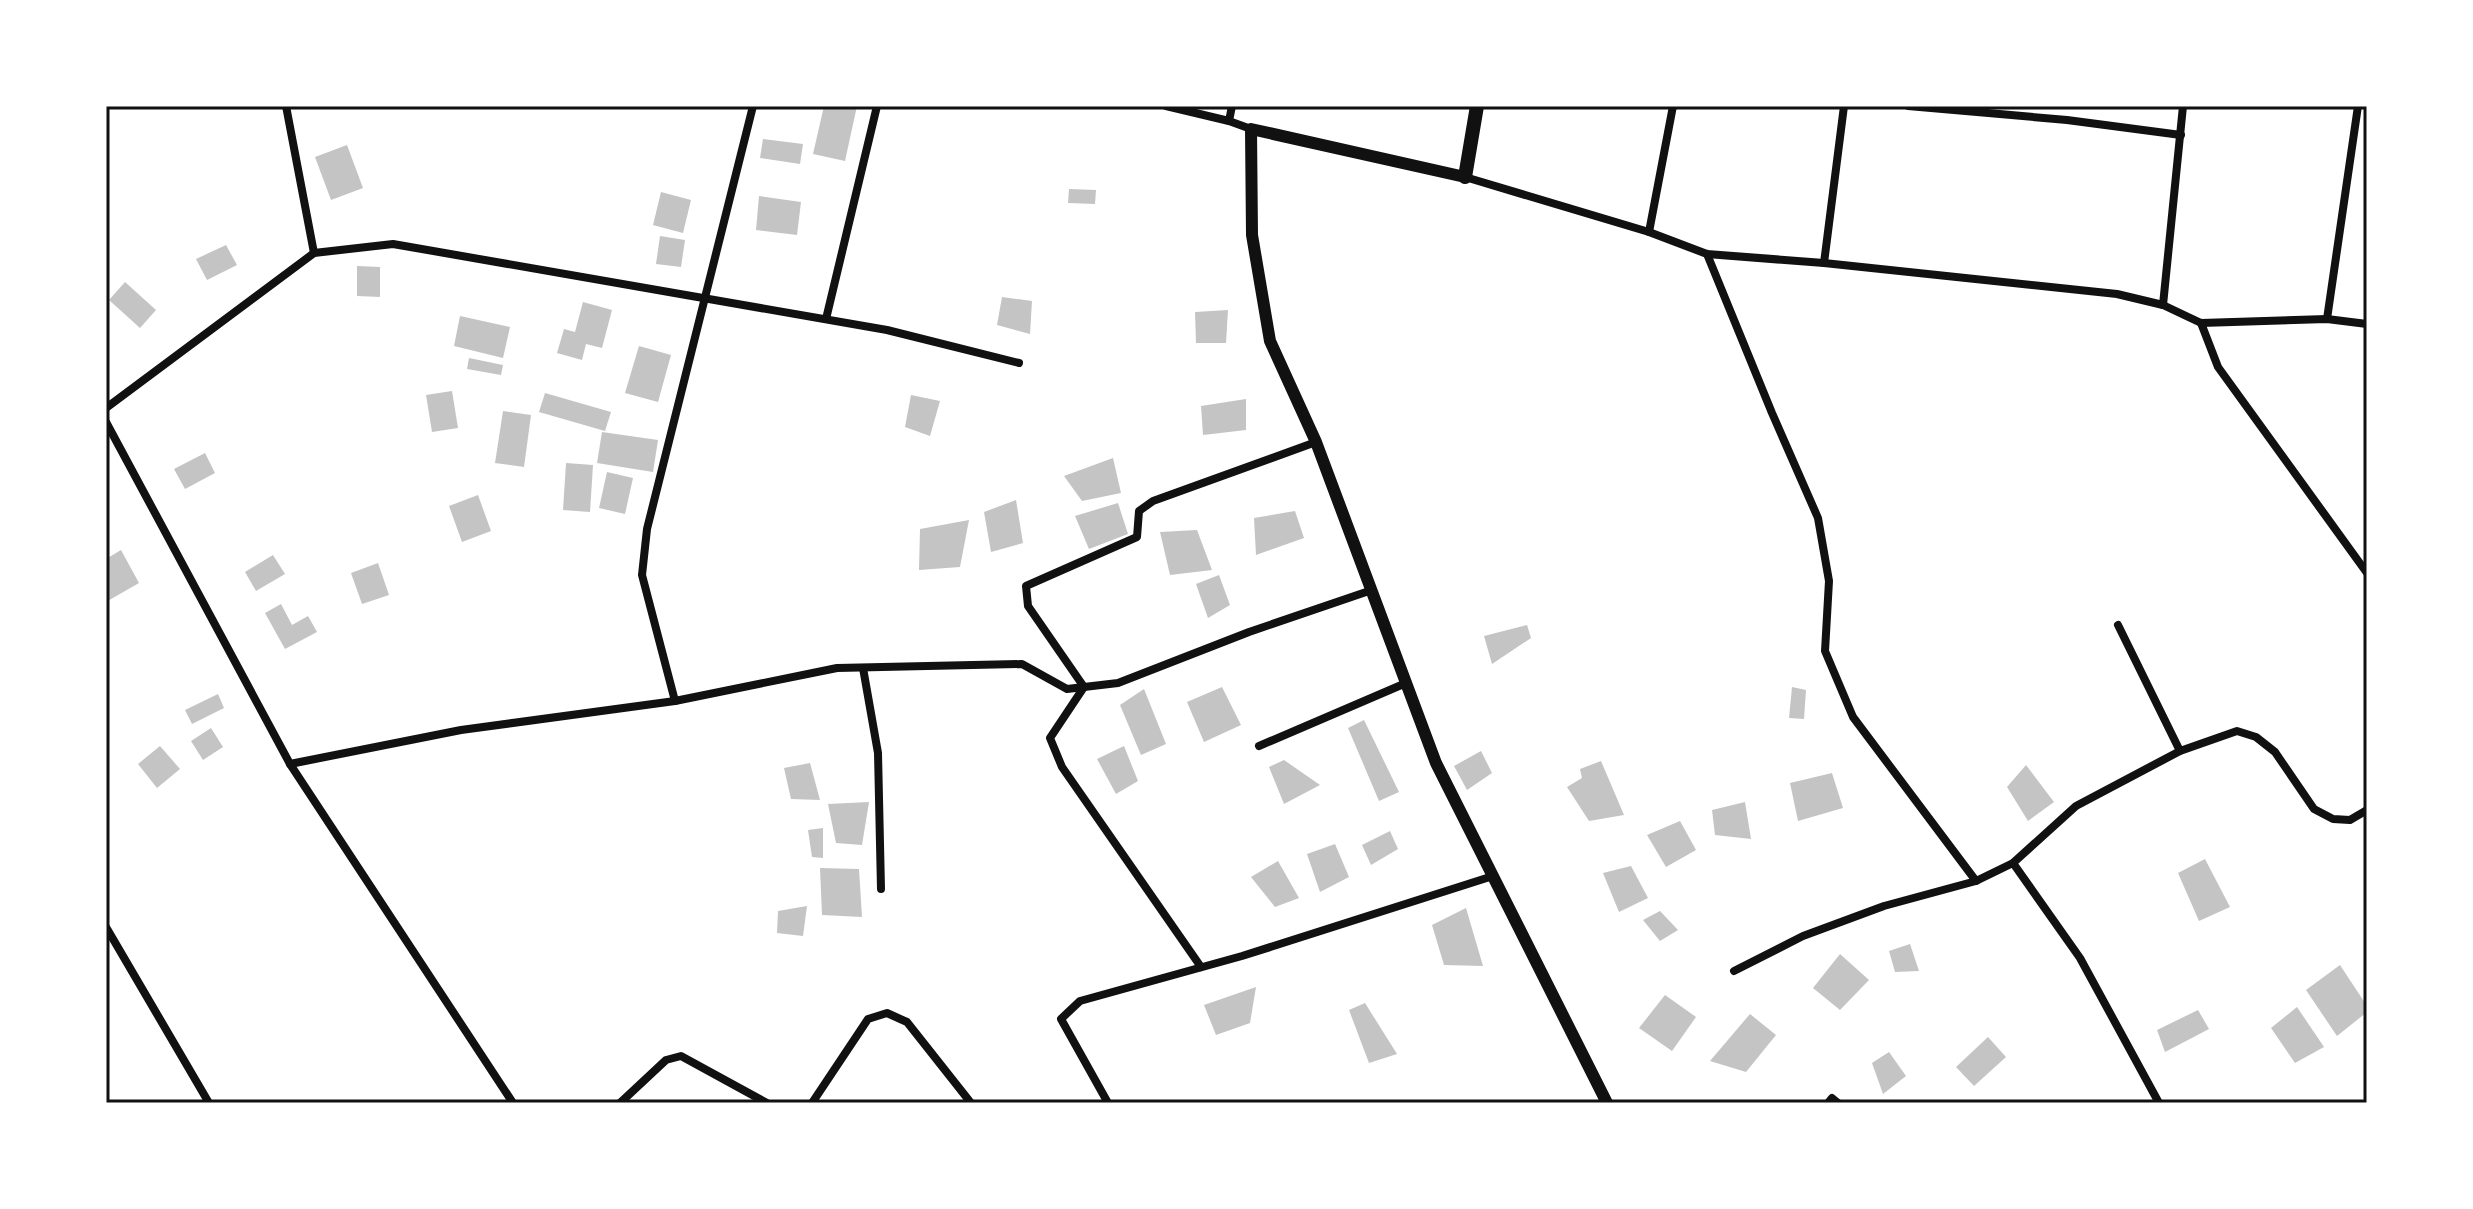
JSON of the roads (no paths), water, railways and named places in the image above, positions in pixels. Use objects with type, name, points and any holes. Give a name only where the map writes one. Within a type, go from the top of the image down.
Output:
[{"type":"main road","points":[[1465,177],[1477,106]]},
{"type":"street","points":[[286,106],[314,253]]},
{"type":"street","points":[[675,701],[642,575],[647,529],[753,106]]},
{"type":"street","points":[[826,319],[877,106]]},
{"type":"street","points":[[1166,106],[1251,129],[1465,177],[1649,232],[1707,254],[1824,263],[2117,294],[2163,305],[2201,323],[2327,319],[2367,324]]},
{"type":"street","points":[[1229,121],[1232,106]]},
{"type":"street","points":[[1649,232],[1673,106]]},
{"type":"street","points":[[1824,263],[1844,106]]},
{"type":"street","points":[[1908,106],[2067,120],[2181,135]]},
{"type":"street","points":[[2163,305],[2183,106]]},
{"type":"street","points":[[2327,319],[2358,106]]},
{"type":"street","points":[[1251,129],[1252,235],[1270,341],[1316,442],[1436,763],[1607,1103]]},
{"type":"street","points":[[106,408],[314,253],[393,244],[887,330],[1019,363]]},
{"type":"street","points":[[1707,254],[1818,518],[1829,581],[1825,651],[1830,664],[1853,717],[1976,881]]},
{"type":"street","points":[[2201,323],[2218,367],[2367,573]]},
{"type":"street","points":[[106,422],[290,764],[513,1103]]},
{"type":"street","points":[[1084,687],[1028,606],[1026,586],[1137,537],[1139,511],[1153,501],[1316,442]]},
{"type":"street","points":[[290,764],[461,730],[675,701],[837,668],[1022,664],[1067,689],[1118,683],[1249,632],[1372,590]]},
{"type":"street","points":[[2118,625],[2180,751]]},
{"type":"street","points":[[863,668],[878,753],[881,889]]},
{"type":"street","points":[[1259,746],[1406,683]]},
{"type":"street","points":[[1084,687],[1050,738],[1062,767],[1201,967]]},
{"type":"street","points":[[1734,971],[1803,936],[1884,906],[1976,881],[2013,863],[2076,806],[2180,751],[2237,731],[2256,737],[2275,752],[2314,809],[2333,819],[2350,820],[2367,810]]},
{"type":"street","points":[[2013,863],[2080,958],[2154,1101]]},
{"type":"street","points":[[1108,1103],[1061,1019],[1080,1001],[1201,967],[1493,876]]},
{"type":"street","points":[[106,927],[209,1103]]},
{"type":"street","points":[[812,1103],[868,1019],[887,1013],[907,1022],[971,1103]]},
{"type":"street","points":[[620,1103],[666,1060],[681,1056],[767,1103]]},
{"type":"street","points":[[1828,1103],[1832,1098],[1838,1103]]}]
